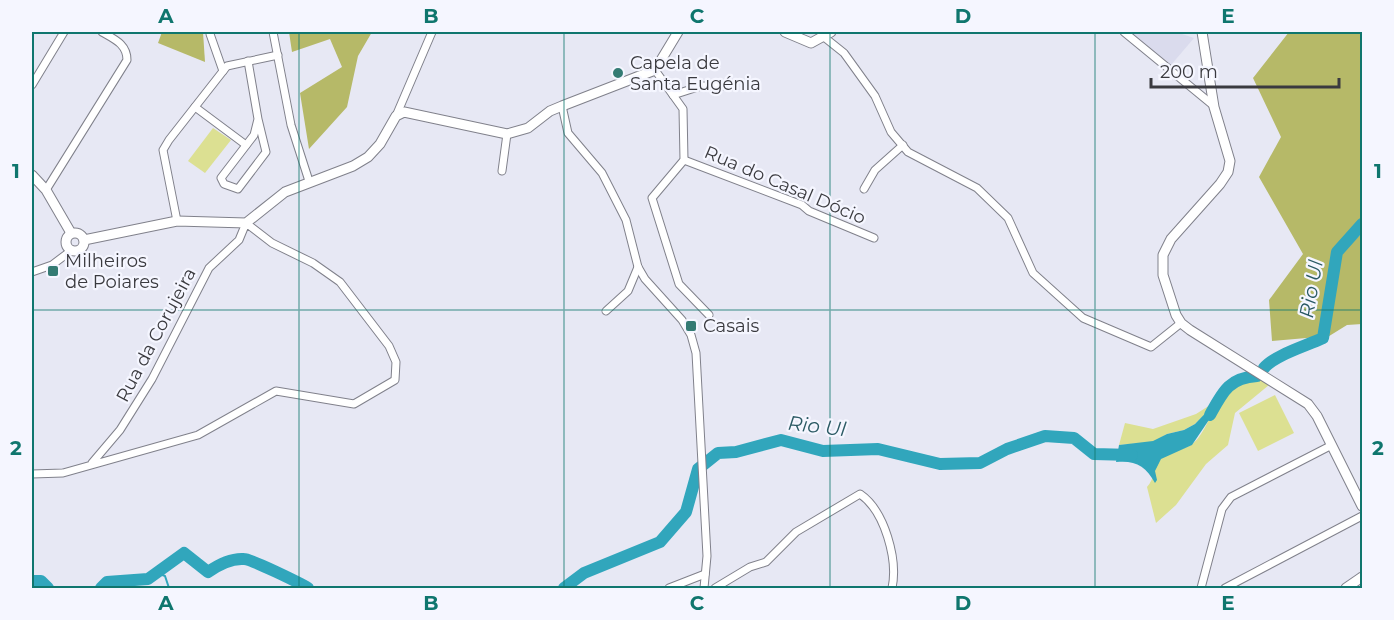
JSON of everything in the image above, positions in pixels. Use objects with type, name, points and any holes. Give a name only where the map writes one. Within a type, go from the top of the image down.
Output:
[{"type":"street","points":[[32,86],[64,32]]},
{"type":"street","points":[[46,190],[124,67],[127,52],[122,44],[102,32]]},
{"type":"street","points":[[273,32],[291,125],[309,181]]},
{"type":"street","points":[[246,223],[285,192],[352,166],[368,157],[380,144],[396,116],[432,32]]},
{"type":"street","points":[[396,116],[404,112],[414,112],[507,134],[523,131],[562,105],[656,70],[678,32]]},
{"type":"street","points":[[785,32],[811,43],[827,33],[875,96],[891,132],[909,152],[977,189],[1008,218],[1033,273],[1083,318],[1151,347],[1181,323]]},
{"type":"street","points":[[1124,32],[1214,106]]},
{"type":"street","points":[[1202,32],[1214,106],[1228,152],[1228,172],[1171,239],[1163,255],[1163,275],[1181,323],[1308,404],[1332,445],[1362,506]]},
{"type":"street","points":[[210,34],[223,71]]},
{"type":"street","points":[[177,221],[163,150],[227,66],[278,56]]},
{"type":"street","points":[[248,61],[266,152],[238,189],[224,184],[222,178],[254,135],[258,119]]},
{"type":"street","points":[[656,70],[683,109],[684,160],[652,198],[679,284],[709,315]]},
{"type":"street","points":[[673,95],[701,86],[732,86]]},
{"type":"street","points":[[562,105],[568,133],[602,173],[626,220],[638,267],[691,335],[696,353],[707,556],[704,588],[688,581]]},
{"type":"street","points":[[195,107],[246,145]]},
{"type":"street","points":[[502,171],[507,134]]},
{"type":"street","points":[[864,189],[875,170],[903,145]]},
{"type":"street","name":"Rua do Casal Dócio","points":[[684,160],[802,205],[809,211],[874,238]]},
{"type":"street","points":[[32,178],[46,190],[71,233]]},
{"type":"street","points":[[32,474],[63,473],[92,463],[106,463],[156,444],[198,435],[276,391],[354,404],[394,380],[396,362],[389,346],[340,282],[313,263],[272,243],[246,223],[177,221],[84,240]]},
{"type":"street","name":"Rua da Corujeira","points":[[92,463],[120,430],[152,380],[209,268],[239,240],[246,223]]},
{"type":"street","points":[[71,233],[79,234],[84,240]]},
{"type":"street","points":[[71,233],[66,244],[72,250]]},
{"type":"street","points":[[32,272],[52,265],[72,250],[81,249],[84,240]]},
{"type":"street","points":[[606,310],[628,291],[638,267]]},
{"type":"street","points":[[1204,587],[1222,508],[1231,497],[1332,445]]},
{"type":"street","points":[[715,588],[750,567],[766,562],[796,532],[860,494],[867,499],[880,521],[892,552],[895,574],[892,588]]},
{"type":"street","points":[[1224,588],[1362,516]]},
{"type":"street","points":[[669,588],[705,574]]},
{"type":"street","points":[[1346,588],[1362,577]]},
{"type":"shaded area","points":[[1130,32],[1176,32],[1194,38],[1171,65]]},
{"type":"green space","points":[[162,32],[203,32],[205,62],[158,43]]},
{"type":"green space","points":[[289,32],[372,32],[358,56],[347,107],[309,149],[300,93],[342,67],[330,39],[292,52]]},
{"type":"green space","points":[[1289,32],[1362,32],[1362,220],[1334,249],[1318,337],[1272,341],[1269,300],[1303,254],[1259,177],[1281,137],[1253,78]]},
{"type":"green space","points":[[213,128],[231,140],[205,173],[188,161]]},
{"type":"green space","points":[[1362,233],[1362,324],[1347,325],[1326,338],[1342,253]]},
{"type":"green space","points":[[1257,376],[1269,385],[1235,413],[1228,445],[1206,464],[1176,505],[1156,523],[1147,487],[1157,465],[1164,456],[1195,442],[1217,402],[1195,424],[1184,430],[1167,434],[1153,442],[1119,445],[1125,423],[1153,429],[1196,414],[1218,400],[1238,377]]},
{"type":"green space","points":[[1275,395],[1294,433],[1258,451],[1239,413]]},
{"type":"water","points":[[1218,400],[1215,411],[1192,445],[1161,459],[1155,471],[1157,480],[1155,483],[1148,472],[1139,465],[1116,462],[1119,445],[1153,441],[1167,434],[1184,430],[1195,424]]},
{"type":"waterway","name":"Rio Ul","points":[[1264,368],[1283,355],[1323,338],[1337,252],[1362,224]]},
{"type":"waterway","points":[[1210,415],[1228,387],[1247,377],[1257,376]]},
{"type":"waterway","name":"Rio Ul","points":[[564,588],[584,573],[660,542],[686,512],[698,469],[718,453],[736,452],[781,440],[823,451],[878,449],[940,464],[980,463],[1007,449],[1045,436],[1074,438],[1094,454],[1132,455]]},
{"type":"waterway","name":"Rio Ul","points":[[101,588],[107,582],[148,579],[184,553],[208,572],[225,562],[244,559],[308,588]]},
{"type":"waterway","points":[[157,573],[165,576],[169,588]]},
{"type":"waterway","name":"Rio Ul","points":[[32,581],[41,581],[48,588]]},
{"type":"place","name":"Capela de Santa Eugénia","points":[[618,73]]},
{"type":"place","name":"Milheiros de Poiares","points":[[53,271]]},
{"type":"place","name":"Casais","points":[[691,326]]}]
